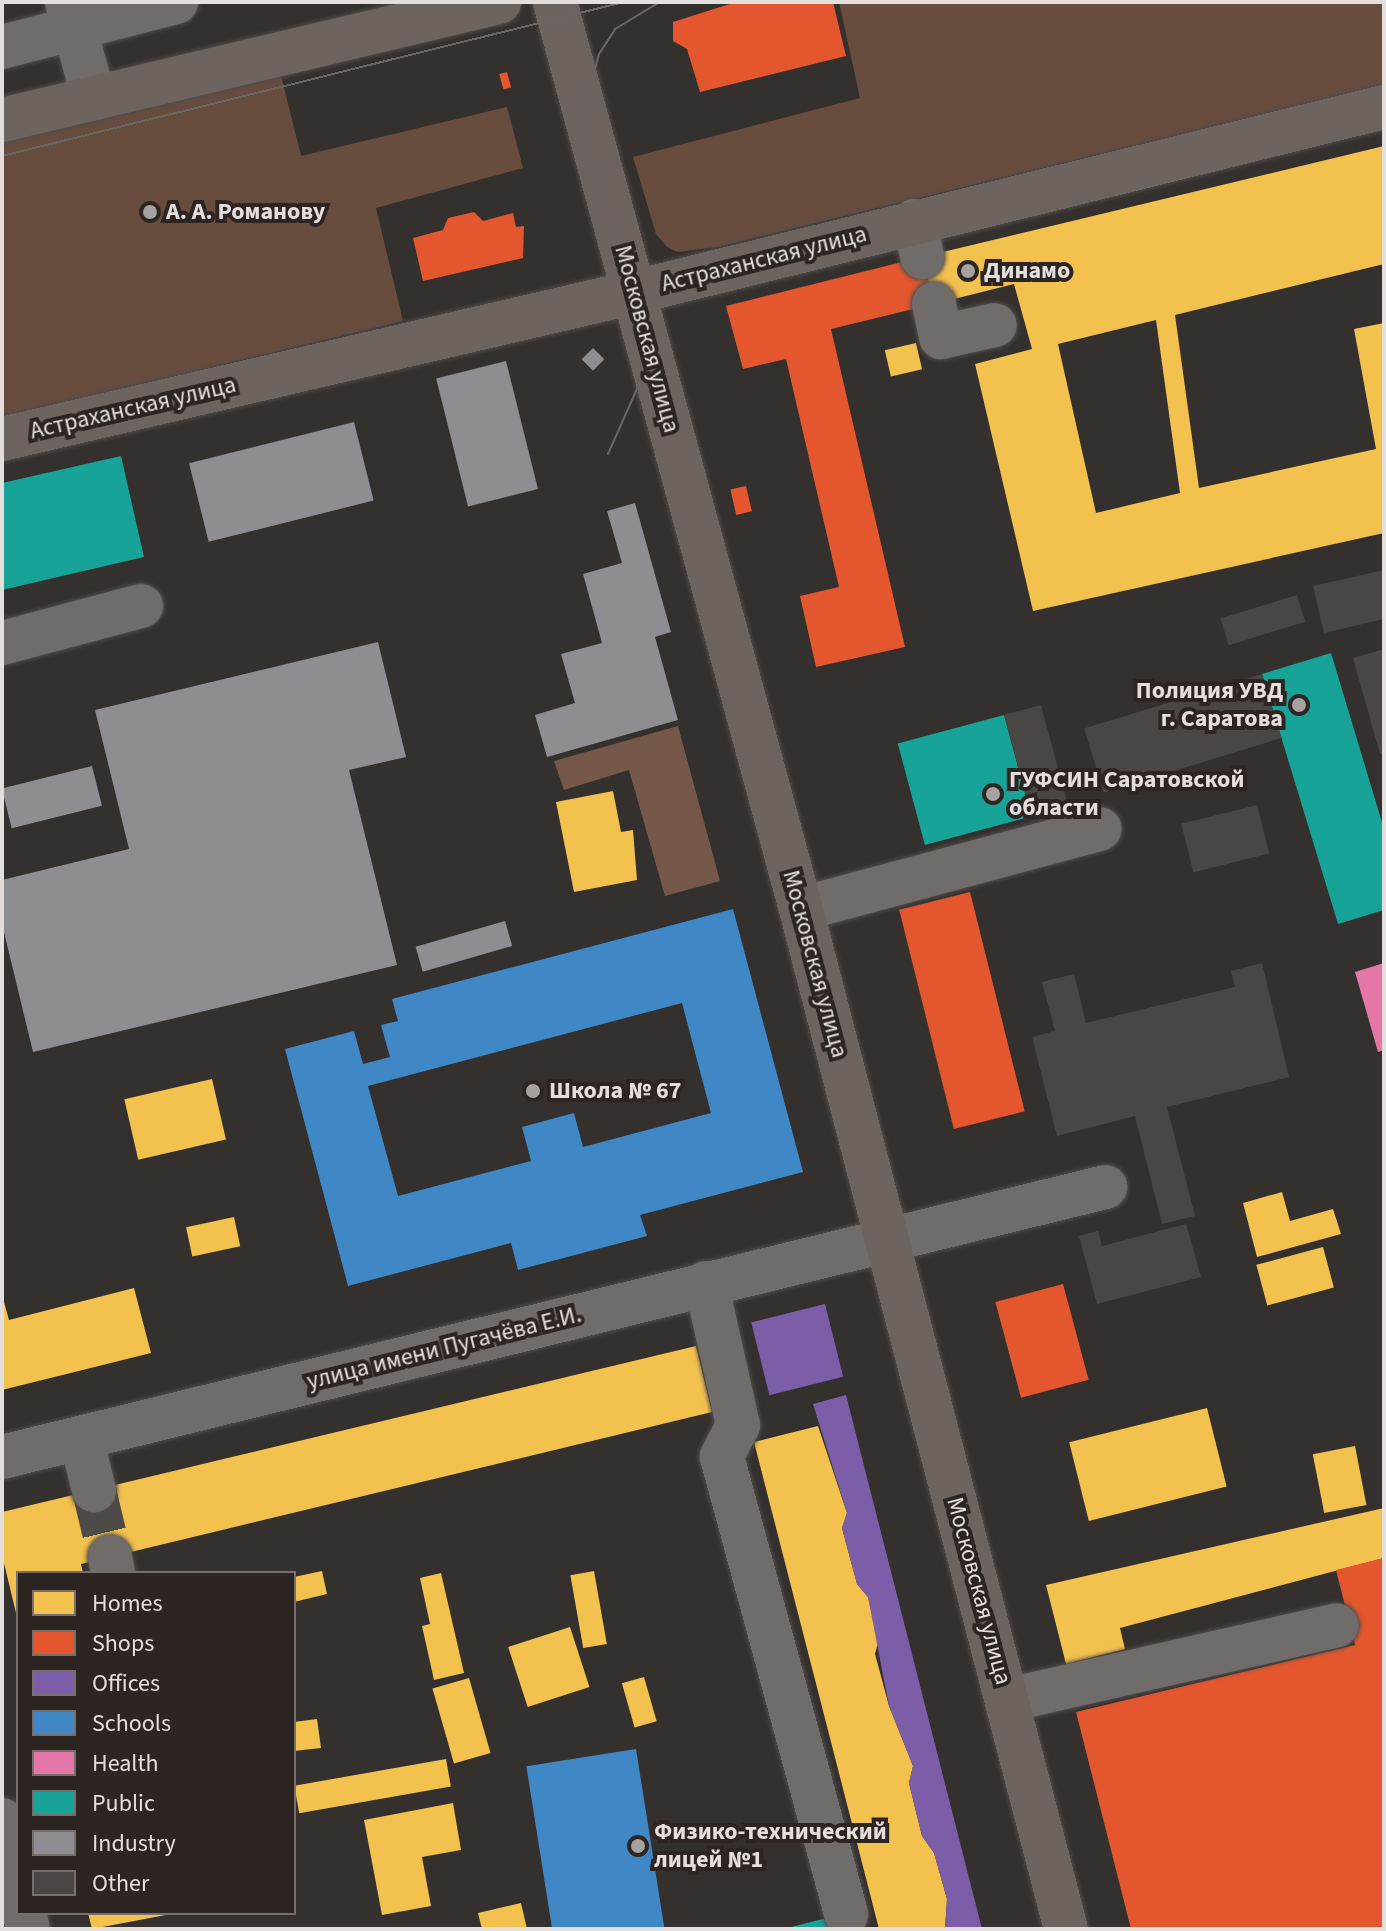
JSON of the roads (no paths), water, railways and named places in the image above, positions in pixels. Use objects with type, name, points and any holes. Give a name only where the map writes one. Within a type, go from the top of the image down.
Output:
[{"type":"main road","points":[[2,120],[499,2]]},
{"type":"main road","name":"Московская улица","points":[[555,2],[801,909],[1066,1929]]},
{"type":"main road","name":"Астраханская улица","points":[[2,439],[635,292],[918,239],[1384,107]]},
{"type":"street","points":[[2,47],[70,15],[176,2]]},
{"type":"street","points":[[70,15],[94,98]]},
{"type":"street","points":[[934,304],[941,337],[995,325]]},
{"type":"street","points":[[2,643],[141,606]]},
{"type":"street","points":[[801,909],[1099,829]]},
{"type":"street","name":"улица имени Пугачёва Е.И.","points":[[2,1457],[1105,1187]]},
{"type":"street","points":[[706,1283],[738,1425],[722,1457],[846,1914]]},
{"type":"street","points":[[81,1438],[94,1490]]},
{"type":"street","points":[[1008,1700],[1337,1625]]},
{"type":"street","points":[[4,1837],[16,1881]]},
{"type":"tunnel","points":[[94,1490],[110,1557]]},
{"type":"tram line","points":[[2,156],[624,2]]},
{"type":"tram line","points":[[608,454],[641,380],[643,347],[584,128],[584,109],[599,54],[615,29],[660,2]]},
{"type":"place","name":"А. А. Романову","points":[[150,212]]},
{"type":"place","name":"Динамо","points":[[968,271]]},
{"type":"place","name":"Полиция УВД г. Саратова","points":[[1299,705]]},
{"type":"place","name":"ГУФСИН Саратовской области","points":[[993,794]]},
{"type":"place","name":"Школа № 67","points":[[533,1091]]},
{"type":"place","name":"Физико-технический лицей №1","points":[[638,1846]]}]
